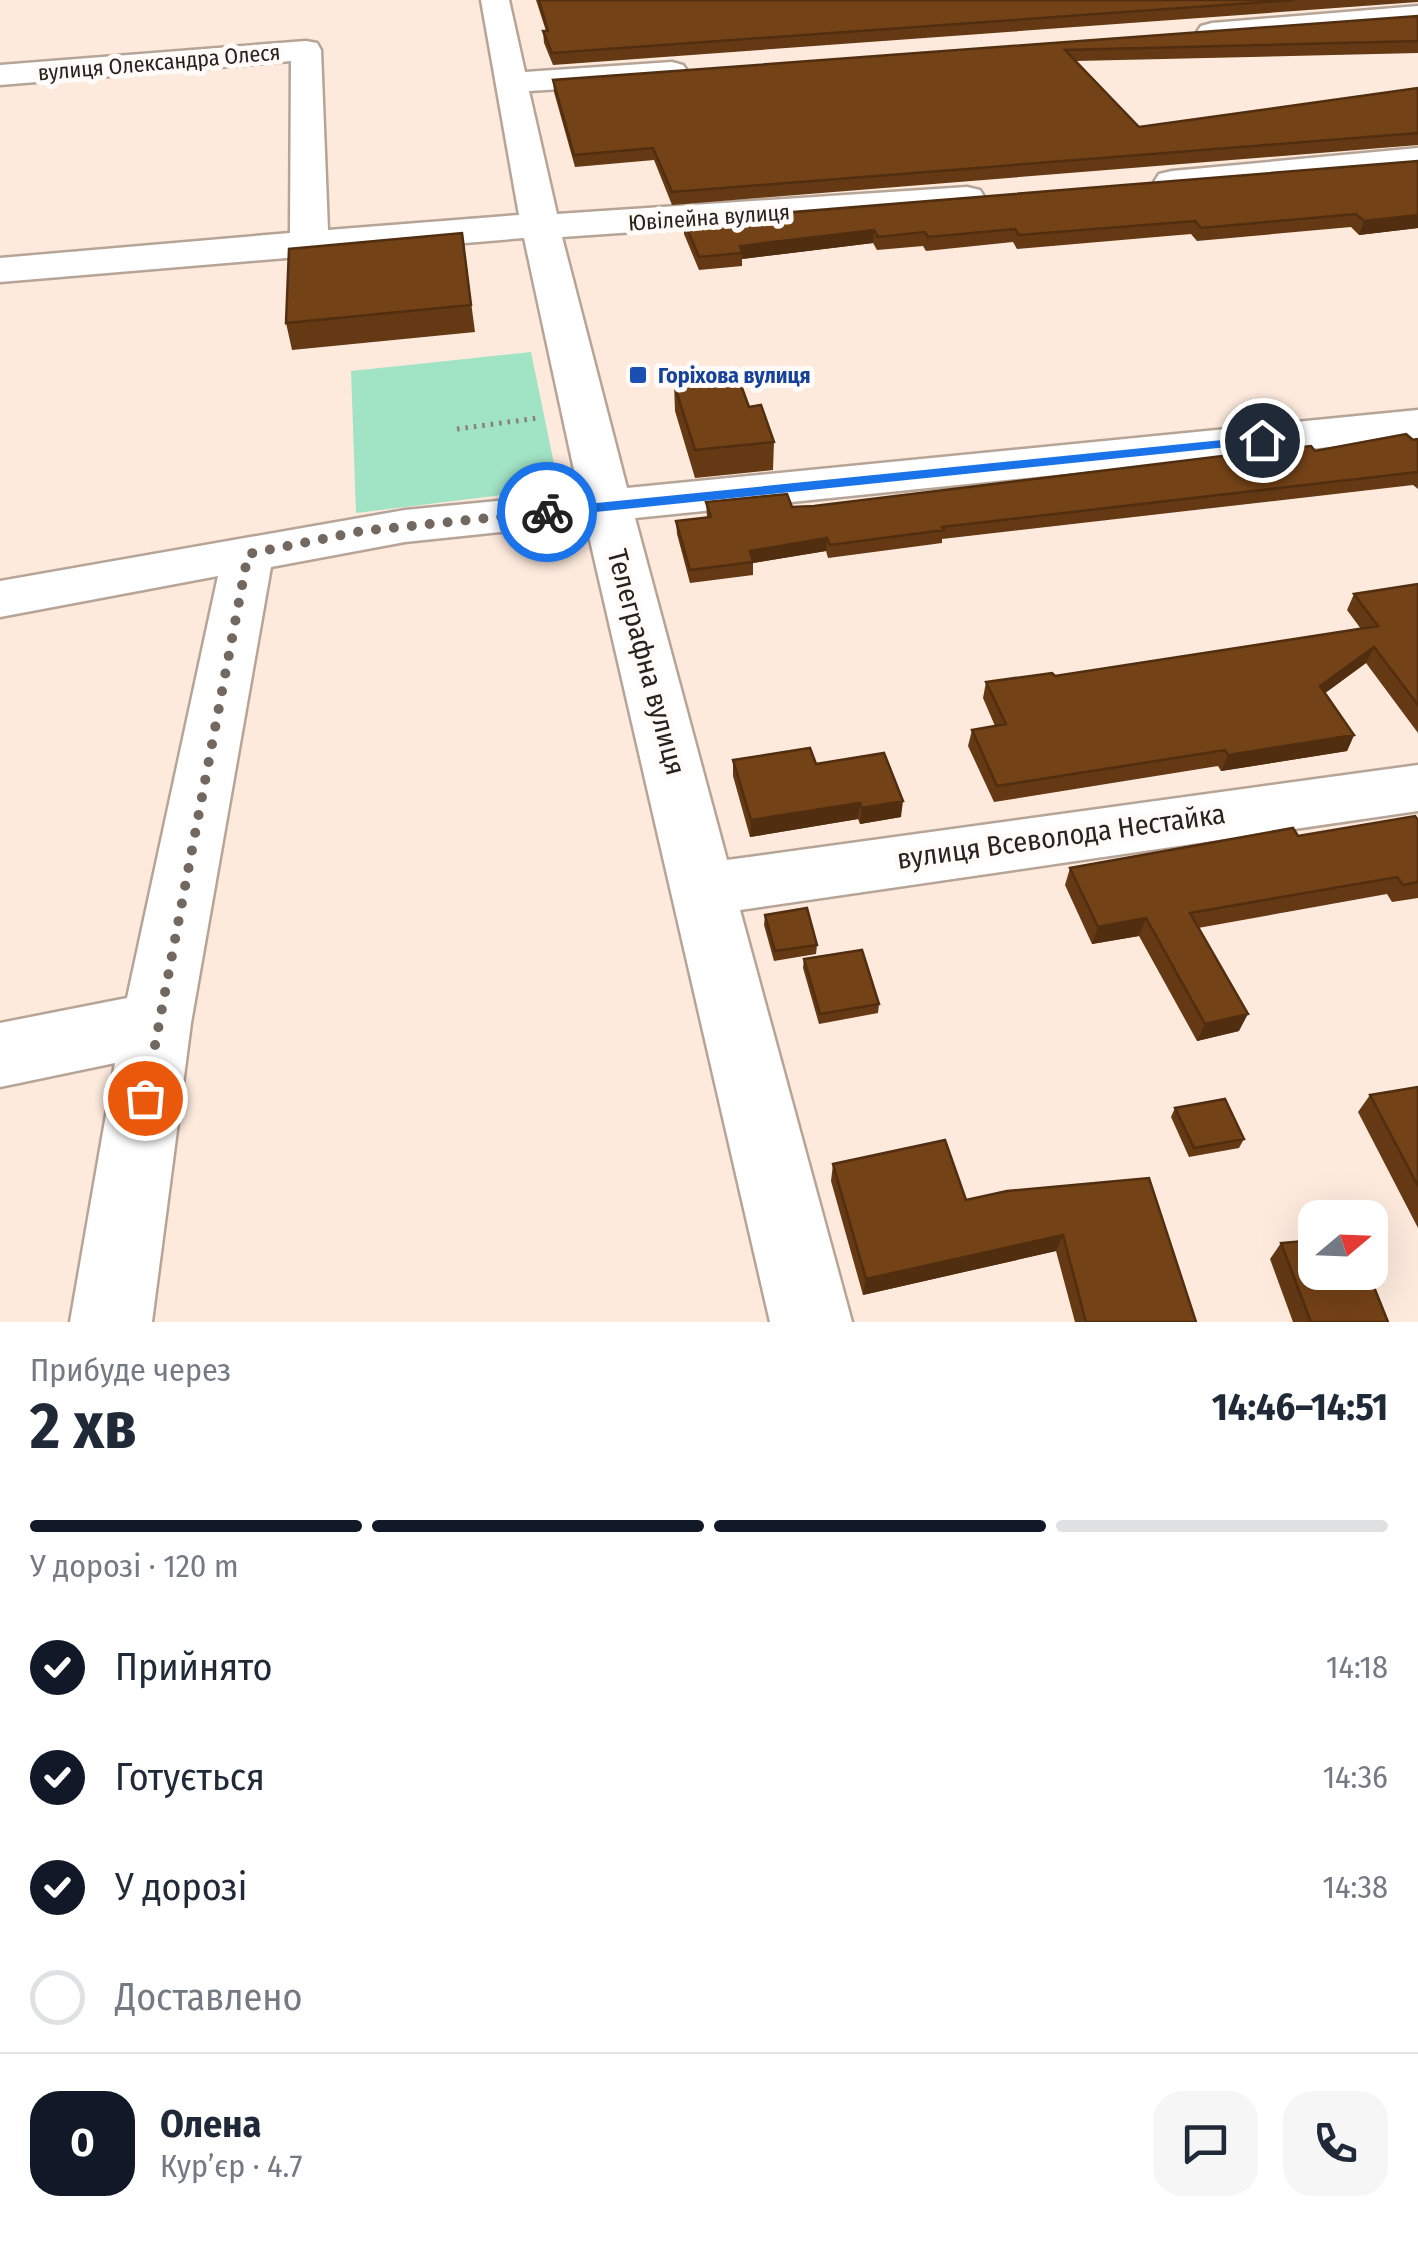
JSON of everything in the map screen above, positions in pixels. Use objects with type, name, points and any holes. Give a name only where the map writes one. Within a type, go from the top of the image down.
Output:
[{"type":"street","name":"Телеграфна вулиця","points":[[495,0],[540,225],[606,507],[705,888],[811,1322]]},
{"type":"street","points":[[1393,0],[1418,15]]},
{"type":"street","points":[[1183,34],[1418,15]]},
{"type":"street","name":"вулиця Олександра Олеся","points":[[0,75],[306,50],[310,243]]},
{"type":"street","points":[[512,82],[701,70]]},
{"type":"street","points":[[1140,184],[1418,159]]},
{"type":"street","name":"Ювілейна вулиця","points":[[0,270],[540,225],[636,223],[1004,195]]},
{"type":"street","points":[[0,599],[376,529],[1418,424]]},
{"type":"street","points":[[111,1322],[156,1024],[248,554]]},
{"type":"street","name":"вулиця Всеволода Нестайка","points":[[705,888],[1418,788]]},
{"type":"street","points":[[0,1055],[156,1024]]},
{"type":"path","points":[[457,428],[554,416]]},
{"type":"green space","points":[[531,352],[559,488],[356,513],[351,371]]},
{"type":"building","points":[[539,0],[1294,0],[552,53],[543,31],[548,31]]},
{"type":"building","points":[[1418,16],[1418,41],[1065,50],[1139,127],[1418,88],[1418,133],[672,192],[653,148],[574,155],[553,80]]},
{"type":"building","points":[[1418,161],[1418,215],[1364,221],[1356,214],[1201,228],[1195,221],[1019,235],[1015,229],[928,237],[925,232],[878,237],[874,230],[740,246],[742,253],[699,257],[684,221]]},
{"type":"building","points":[[462,233],[471,305],[286,323],[289,249]]},
{"type":"building","points":[[738,377],[749,407],[761,405],[774,442],[695,450],[674,384]]},
{"type":"building","points":[[1406,434],[1418,439],[1418,472],[942,527],[944,530],[830,545],[827,538],[750,551],[753,562],[690,570],[676,521],[711,517],[706,502],[787,494],[792,507],[814,506],[1247,453],[1311,446],[1315,451]]},
{"type":"building","points":[[1418,584],[1418,705],[1374,647],[1320,686],[1354,735],[1228,755],[1225,750],[997,786],[972,730],[1006,724],[986,682],[1052,673],[1055,676],[1378,626],[1354,594]]},
{"type":"building","points":[[810,748],[816,764],[884,753],[903,801],[862,808],[860,803],[751,820],[733,760]]},
{"type":"building","points":[[1415,816],[1418,882],[1403,885],[1397,877],[1190,913],[1248,1014],[1205,1024],[1146,918],[1098,927],[1070,868],[1293,828],[1298,836]]},
{"type":"building","points":[[807,908],[817,945],[775,951],[765,915]]},
{"type":"building","points":[[862,950],[879,1004],[820,1014],[804,959]]},
{"type":"building","points":[[1418,1087],[1418,1186],[1370,1095]]},
{"type":"building","points":[[1225,1099],[1244,1139],[1194,1148],[1175,1108]]},
{"type":"building","points":[[945,1140],[966,1200],[1007,1191],[1149,1178],[1196,1322],[1086,1322],[1063,1235],[866,1279],[833,1164]]},
{"type":"building","points":[[1298,1242],[1298,1288],[1281,1243]]},
{"type":"building","points":[[1299,1290],[1375,1290],[1388,1322],[1311,1322]]},
{"type":"way so far","points":[[145,1098],[248,554],[362,531],[547,512]]},
{"type":"place","name":"Горіхова вулиця","points":[[638,375]]},
{"type":"route","points":[[547,512],[1262,440]]}]
